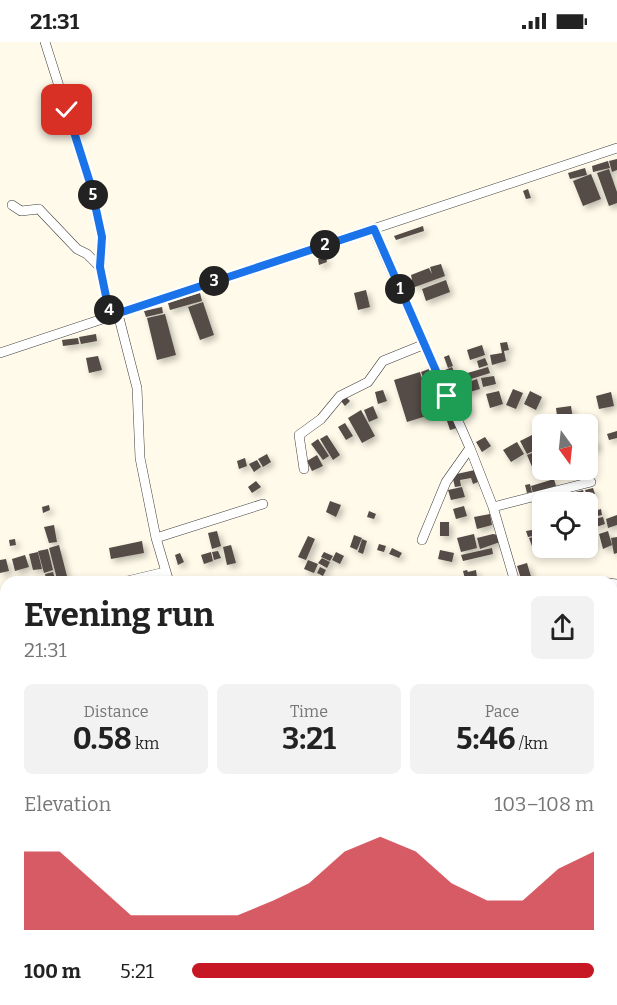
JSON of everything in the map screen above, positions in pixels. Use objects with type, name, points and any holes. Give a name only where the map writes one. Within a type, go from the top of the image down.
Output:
[{"type":"street","points":[[45,42],[91,186],[102,237],[100,267],[137,388],[140,458],[156,538],[167,576]]},
{"type":"street","points":[[0,353],[617,148]]},
{"type":"street","points":[[12,205],[21,211],[39,209],[77,249],[87,254],[100,267]]},
{"type":"street","points":[[374,229],[494,507],[513,576]]},
{"type":"street","points":[[304,469],[299,435],[321,419],[340,396],[368,382],[382,361],[425,344]]},
{"type":"street","points":[[422,540],[446,482],[470,448]]},
{"type":"street","points":[[494,507],[591,482]]},
{"type":"street","points":[[156,538],[263,504]]},
{"type":"street","points":[[148,576],[165,572]]},
{"type":"building","points":[[617,159],[617,170],[612,172],[609,161]]},
{"type":"building","points":[[608,161],[610,168],[593,172],[592,166]]},
{"type":"building","points":[[585,168],[587,175],[570,179],[568,173]]},
{"type":"building","points":[[609,169],[617,192],[617,203],[609,206],[597,173]]},
{"type":"building","points":[[591,174],[601,199],[583,206],[573,181]]},
{"type":"building","points":[[528,189],[531,198],[526,199],[523,191]]},
{"type":"building","points":[[423,226],[424,231],[396,240],[394,236]]},
{"type":"building","points":[[326,257],[327,262],[319,265],[318,259]]},
{"type":"building","points":[[441,264],[445,276],[415,287],[413,285],[411,275],[429,268],[432,274],[430,267]]},
{"type":"building","points":[[446,280],[450,292],[426,301],[422,289]]},
{"type":"building","points":[[366,290],[370,307],[358,310],[354,293]]},
{"type":"building","points":[[200,293],[202,301],[170,310],[168,303]]},
{"type":"building","points":[[203,302],[214,335],[200,340],[188,307]]},
{"type":"building","points":[[162,307],[163,313],[146,317],[144,311]]},
{"type":"building","points":[[165,314],[176,355],[157,360],[147,318]]},
{"type":"building","points":[[96,334],[97,341],[81,344],[79,337]]},
{"type":"building","points":[[78,338],[79,344],[63,346],[62,340]]},
{"type":"building","points":[[507,342],[509,350],[504,351],[506,361],[492,365],[490,355],[502,353],[500,343]]},
{"type":"building","points":[[482,345],[485,355],[470,360],[467,350]]},
{"type":"building","points":[[449,355],[453,366],[448,368],[444,357]]},
{"type":"building","points":[[98,356],[102,370],[89,373],[86,358]]},
{"type":"building","points":[[485,358],[488,365],[479,368],[477,361]]},
{"type":"building","points":[[434,367],[447,405],[434,410],[421,372]]},
{"type":"building","points":[[452,367],[455,373],[448,376],[445,370]]},
{"type":"building","points":[[488,367],[490,373],[465,381],[464,374]]},
{"type":"building","points":[[420,372],[433,414],[407,422],[394,380]]},
{"type":"building","points":[[494,376],[496,384],[483,387],[481,378]]},
{"type":"building","points":[[455,377],[459,387],[452,390],[448,381]]},
{"type":"building","points":[[477,379],[480,389],[466,393],[463,384]]},
{"type":"building","points":[[513,389],[523,393],[516,409],[506,405]]},
{"type":"building","points":[[383,390],[387,401],[378,404],[375,392]]},
{"type":"building","points":[[461,390],[464,396],[458,399],[455,392]]},
{"type":"building","points":[[499,391],[503,404],[490,408],[486,394]]},
{"type":"building","points":[[530,391],[542,397],[536,410],[524,404]]},
{"type":"building","points":[[611,392],[614,406],[599,409],[596,396]]},
{"type":"building","points":[[346,397],[350,401],[345,406],[341,401]]},
{"type":"building","points":[[464,397],[471,412],[467,414],[460,399]]},
{"type":"building","points":[[373,406],[378,418],[369,422],[364,410]]},
{"type":"building","points":[[571,406],[572,414],[557,414],[556,408]]},
{"type":"building","points":[[361,410],[375,436],[362,443],[348,418]]},
{"type":"building","points":[[452,413],[457,428],[450,430],[445,415]]},
{"type":"building","points":[[345,423],[353,436],[346,440],[338,427]]},
{"type":"building","points":[[617,431],[617,438],[609,440],[607,434]]},
{"type":"building","points":[[327,435],[340,455],[333,460],[320,439]]},
{"type":"building","points":[[532,435],[532,452],[527,454],[520,441]]},
{"type":"building","points":[[485,437],[491,446],[482,452],[476,442]]},
{"type":"building","points":[[318,439],[329,456],[323,460],[311,444]]},
{"type":"building","points":[[517,442],[524,454],[511,462],[503,450]]},
{"type":"building","points":[[532,453],[532,467],[527,455]]},
{"type":"building","points":[[267,454],[271,462],[263,467],[258,459]]},
{"type":"building","points":[[317,455],[323,466],[312,471],[307,461]]},
{"type":"building","points":[[245,458],[247,466],[239,469],[237,461]]},
{"type":"building","points":[[257,460],[261,467],[254,472],[249,464]]},
{"type":"building","points":[[475,470],[478,482],[473,484],[471,478],[460,480],[461,486],[455,487],[452,475]]},
{"type":"building","points":[[554,480],[556,486],[533,492],[531,486]]},
{"type":"building","points":[[256,481],[261,487],[252,493],[248,487]]},
{"type":"building","points":[[530,484],[532,492],[527,493],[525,485]]},
{"type":"building","points":[[462,487],[465,497],[451,500],[448,490]]},
{"type":"building","points":[[593,488],[594,492],[586,492],[585,490]]},
{"type":"building","points":[[330,501],[341,505],[336,517],[326,512]]},
{"type":"building","points":[[49,505],[50,510],[43,513],[42,507]]},
{"type":"building","points":[[464,506],[467,516],[456,519],[453,509]]},
{"type":"building","points":[[369,511],[376,514],[374,519],[367,517]]},
{"type":"building","points":[[490,514],[492,525],[477,529],[474,517]]},
{"type":"building","points":[[617,515],[617,525],[608,528],[606,519]]},
{"type":"building","points":[[603,517],[605,524],[598,526],[598,518]]},
{"type":"building","points":[[440,522],[449,522],[449,536],[440,536]]},
{"type":"building","points":[[54,525],[57,542],[49,543],[44,527]]},
{"type":"building","points":[[532,530],[532,536],[528,537],[526,531]]},
{"type":"building","points":[[217,531],[221,546],[212,549],[208,533]]},
{"type":"building","points":[[608,531],[612,545],[603,549],[599,534]]},
{"type":"building","points":[[474,534],[477,548],[461,552],[457,538]]},
{"type":"building","points":[[354,535],[362,538],[357,550],[350,547]]},
{"type":"building","points":[[498,535],[500,542],[480,549],[477,538]]},
{"type":"building","points":[[308,536],[315,539],[306,560],[298,557]]},
{"type":"building","points":[[617,537],[617,553],[614,554],[611,538]]},
{"type":"building","points":[[15,539],[16,545],[10,546],[9,540]]},
{"type":"building","points":[[362,539],[367,541],[363,554],[358,552]]},
{"type":"building","points":[[142,541],[144,553],[111,559],[109,548]]},
{"type":"building","points":[[379,544],[386,546],[384,552],[377,550]]},
{"type":"building","points":[[59,545],[67,576],[56,576],[49,548]]},
{"type":"building","points":[[231,545],[236,563],[227,565],[223,547]]},
{"type":"building","points":[[392,548],[402,553],[399,558],[389,554]]},
{"type":"building","points":[[492,548],[493,554],[463,561],[461,555]]},
{"type":"building","points":[[48,549],[53,570],[44,573],[38,551]]},
{"type":"building","points":[[440,550],[454,553],[452,562],[438,559]]},
{"type":"building","points":[[218,551],[221,558],[214,560],[212,552]]},
{"type":"building","points":[[38,552],[42,569],[33,570],[29,554]]},
{"type":"building","points":[[211,552],[213,561],[204,564],[201,555]]},
{"type":"building","points":[[324,552],[333,556],[330,561],[321,557]]},
{"type":"building","points":[[336,552],[344,556],[340,564],[332,560]]},
{"type":"building","points":[[180,553],[184,562],[178,565],[175,555]]},
{"type":"building","points":[[25,555],[29,567],[15,571],[12,559]]},
{"type":"building","points":[[322,558],[330,562],[327,568],[318,563]]},
{"type":"building","points":[[6,559],[9,571],[0,573],[0,560]]},
{"type":"building","points":[[308,560],[318,564],[314,573],[304,569]]},
{"type":"building","points":[[527,563],[531,576],[520,576],[517,566]]},
{"type":"building","points":[[320,567],[326,570],[323,576],[317,573]]},
{"type":"building","points":[[476,570],[477,576],[464,576],[463,571]]},
{"type":"building","points":[[53,572],[54,576],[46,576],[45,574]]},
{"type":"route","points":[[67,110],[91,186],[102,237],[100,267],[110,316],[374,229],[447,396]]}]
